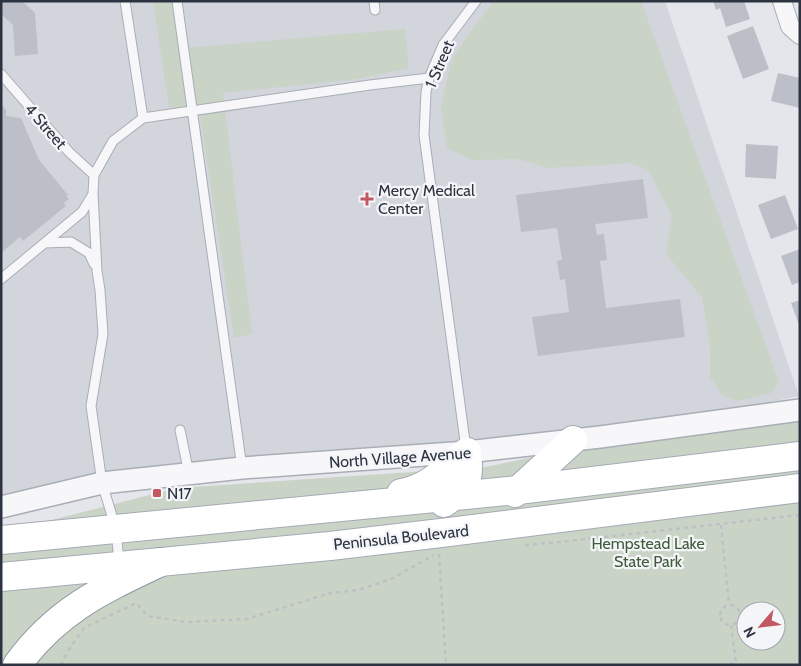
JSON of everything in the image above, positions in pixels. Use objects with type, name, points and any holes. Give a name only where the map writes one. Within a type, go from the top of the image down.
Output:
[{"type":"main road","points":[[440,543],[498,506],[573,440]]},
{"type":"main road","points":[[330,546],[435,510],[464,486],[468,475],[467,452]]},
{"type":"main road","points":[[332,508],[421,488],[430,483],[467,452]]},
{"type":"main road","points":[[1,540],[518,490],[800,456]]},
{"type":"main road","name":"Peninsula Boulevard","points":[[17,665],[39,638],[63,616],[121,573],[161,562],[330,546],[440,543],[800,488]]},
{"type":"main road","points":[[1,576],[121,573]]},
{"type":"street","points":[[782,1],[790,26],[800,35]]},
{"type":"street","name":"North Village Avenue","points":[[1,508],[102,483],[242,468],[467,452],[800,410]]},
{"type":"lane","points":[[125,1],[142,118]]},
{"type":"lane","points":[[177,1],[242,468]]},
{"type":"lane","name":"1 Street","points":[[467,452],[424,135],[426,92],[429,78],[443,44],[476,1]]},
{"type":"lane","name":"4 Street","points":[[1,74],[69,152],[94,175]]},
{"type":"lane","points":[[121,573],[116,529],[102,483],[91,406],[102,334],[93,194],[94,175],[113,141],[142,118],[429,78]]},
{"type":"lane","points":[[1,278],[82,212],[93,194]]},
{"type":"lane","points":[[45,243],[71,242],[89,253],[97,271]]},
{"type":"lane","points":[[180,430],[189,474]]},
{"type":"path","points":[[523,545],[800,515]]},
{"type":"path","points":[[721,524],[729,605]]},
{"type":"path","points":[[61,665],[84,628],[136,603],[148,616],[186,622],[247,619],[330,592],[358,590],[392,579],[440,543]]},
{"type":"path","points":[[440,543],[446,665]]},
{"type":"path","points":[[736,607],[729,605],[723,608],[720,614],[725,623],[736,622]]},
{"type":"path","points":[[722,665],[736,663],[731,624]]},
{"type":"shaded area","name":"Mercy Medical Center","points":[[1,1],[665,1],[799,396],[595,439],[238,468],[1,507]]},
{"type":"green space","points":[[153,1],[177,1],[185,48],[405,29],[409,68],[358,79],[223,93],[252,334],[234,338],[199,109],[169,107]]},
{"type":"green space","points":[[494,1],[641,1],[779,382],[771,393],[737,401],[723,396],[710,377],[710,347],[702,297],[666,254],[672,216],[648,170],[631,163],[548,168],[519,159],[472,160],[447,148],[441,107],[451,62],[465,39]]},
{"type":"green space","name":"Hempstead Lake State Park","points":[[800,419],[800,665],[1,665],[1,533],[177,488],[486,467],[551,453]]},
{"type":"building","points":[[1,1],[22,1],[35,13],[38,54],[15,56],[13,25],[1,14]]},
{"type":"building","points":[[713,1],[744,1],[750,19],[726,27],[720,8],[716,10]]},
{"type":"building","points":[[753,26],[769,69],[743,79],[727,36]]},
{"type":"building","points":[[778,73],[800,78],[800,108],[771,101]]},
{"type":"building","points":[[1,104],[6,110],[6,116],[21,118],[39,160],[68,195],[66,196],[69,199],[64,203],[66,206],[23,241],[20,237],[1,253]]},
{"type":"building","points":[[746,144],[778,146],[776,179],[745,177]]},
{"type":"building","points":[[643,179],[648,218],[595,224],[597,235],[604,234],[607,260],[600,261],[606,308],[680,299],[685,337],[538,356],[532,317],[569,312],[565,279],[560,280],[557,261],[562,260],[557,228],[521,232],[516,195]]},
{"type":"building","points":[[785,195],[798,229],[771,239],[758,205]]},
{"type":"building","points":[[800,249],[800,282],[792,285],[781,256]]},
{"type":"building","points":[[800,300],[800,325],[799,325],[791,303]]},
{"type":"place","name":"Mercy Medical Center","points":[[367,199]]},
{"type":"place","name":"N17","points":[[157,493]]}]
